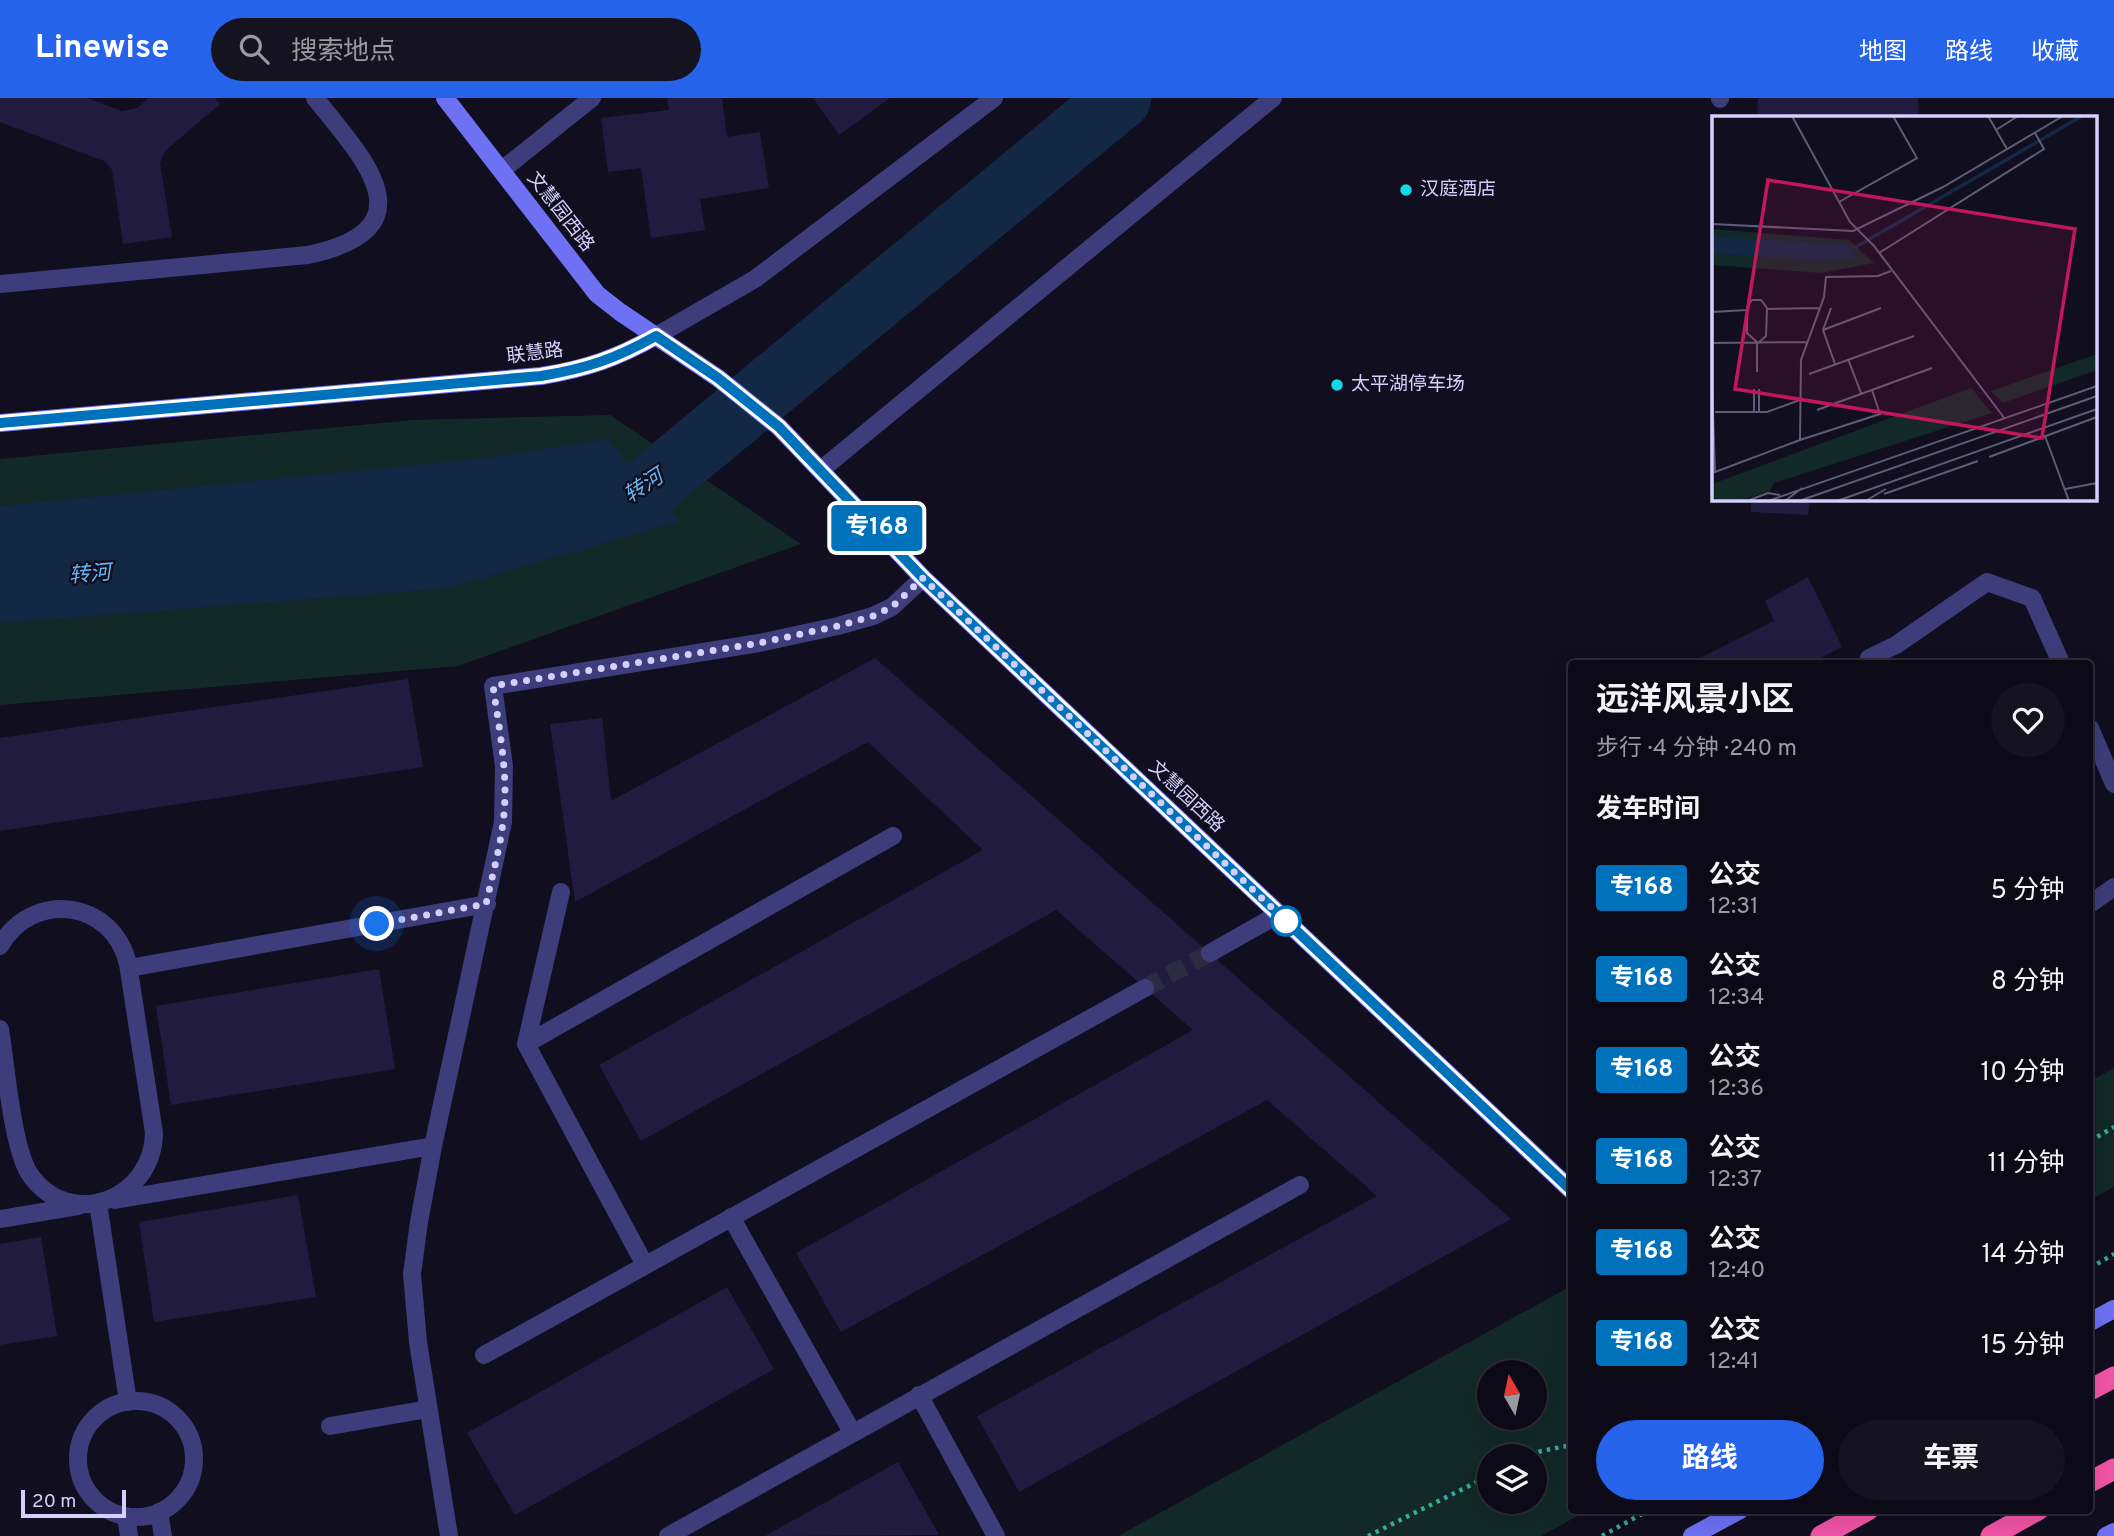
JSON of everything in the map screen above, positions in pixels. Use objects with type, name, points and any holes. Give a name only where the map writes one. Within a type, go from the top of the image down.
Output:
[{"type":"highway","points":[[2093,1389],[2114,1377]]},
{"type":"highway","points":[[2093,1480],[2114,1469]]},
{"type":"highway","points":[[1821,1536],[1861,1514]]},
{"type":"highway","points":[[1991,1536],[2031,1514]]},
{"type":"street","points":[[0,284],[308,255],[351,241],[367,230],[376,216],[379,202],[377,189],[367,164],[315,98]]},
{"type":"street","name":"文慧园西路","points":[[445,98],[597,294],[718,378],[779,427],[822,469],[923,578],[1568,1187]]},
{"type":"street","points":[[502,170],[592,98]]},
{"type":"street","name":"联慧路","points":[[0,423],[541,376],[587,368],[608,361],[656,336],[755,279],[994,98]]},
{"type":"street","points":[[822,469],[1273,98]]},
{"type":"street","points":[[449,1536],[416,1325],[412,1274],[433,1146],[500,842],[505,794],[493,686],[759,643],[838,626],[873,616],[892,607],[923,578]]},
{"type":"street","points":[[1869,660],[1896,645],[1987,582],[2032,598],[2060,660]]},
{"type":"street","points":[[2093,735],[2114,784]]},
{"type":"street","points":[[526,1044],[893,836]]},
{"type":"street","points":[[2093,902],[2114,887]]},
{"type":"street","points":[[561,892],[526,1044],[645,1265]]},
{"type":"street","points":[[129,968],[486,904]]},
{"type":"street","points":[[0,946],[9,933],[32,915],[50,909],[73,910],[100,921],[123,947],[129,968],[153,1122],[154,1144],[148,1165],[136,1182],[119,1195],[98,1203],[76,1203],[56,1197],[42,1188],[28,1171],[19,1151],[0,1029]]},
{"type":"street","points":[[1210,953],[1279,914]]},
{"type":"street","points":[[484,1355],[1145,988]]},
{"type":"street","points":[[0,1219],[433,1146]]},
{"type":"street","points":[[668,1536],[1300,1185]]},
{"type":"street","points":[[98,1203],[128,1402]]},
{"type":"street","points":[[731,1217],[852,1432]]},
{"type":"street","points":[[2093,1320],[2114,1309]]},
{"type":"street","points":[[919,1395],[996,1536]]},
{"type":"street","points":[[128,1402],[148,1402],[167,1410],[182,1423],[192,1441],[194,1461],[190,1481],[176,1501],[159,1512],[140,1517],[126,1516],[109,1510],[97,1503],[84,1485],[78,1463],[81,1440],[89,1424],[106,1409],[128,1402]]},
{"type":"street","points":[[330,1426],[428,1409]]},
{"type":"street","points":[[159,1512],[163,1536]]},
{"type":"street","points":[[1692,1536],[1733,1514]]},
{"type":"street","points":[[126,1516],[129,1536]]},
{"type":"street","points":[[2106,1536],[2114,1532]]},
{"type":"path","points":[[2093,1139],[2114,1127]]},
{"type":"path","points":[[2093,1266],[2114,1254]]},
{"type":"path","points":[[1547,1450],[1568,1446]]},
{"type":"path","points":[[1368,1536],[1477,1482]]},
{"type":"path","points":[[1602,1536],[1643,1514]]},
{"type":"green space","points":[[610,415],[801,544],[458,666],[0,705],[0,459],[413,420]]},
{"type":"green space","points":[[2114,1068],[2114,1187],[2093,1198],[2093,1079]]},
{"type":"green space","points":[[1568,1288],[1568,1514],[1582,1514],[1541,1536],[1118,1536]]},
{"type":"water","points":[[607,439],[680,521],[448,588],[0,623],[0,506],[487,458]]},
{"type":"building","points":[[0,98],[87,98],[122,111],[137,108],[149,98],[215,98],[220,104],[165,151],[160,163],[172,237],[123,244],[112,170],[104,161],[0,122]]},
{"type":"building","points":[[667,98],[722,98],[727,137],[760,132],[769,188],[700,199],[705,230],[651,238],[641,168],[608,172],[601,118],[669,110]]},
{"type":"building","points":[[813,98],[890,98],[839,135]]},
{"type":"building","points":[[1758,98],[1918,98],[1919,116],[1757,116]]},
{"type":"building","points":[[1751,500],[1810,500],[1808,515],[1751,512]]},
{"type":"building","points":[[1808,577],[1842,647],[1817,660],[1695,660],[1774,621],[1765,601]]},
{"type":"building","points":[[875,658],[1511,1219],[1019,1492],[977,1416],[1377,1196],[1267,1100],[841,1332],[796,1253],[1193,1030],[1056,910],[641,1141],[599,1065],[983,850],[868,742],[575,902],[550,724],[602,718],[611,801]]},
{"type":"building","points":[[408,679],[423,767],[0,831],[0,738]]},
{"type":"building","points":[[379,969],[395,1069],[171,1105],[156,1006]]},
{"type":"building","points":[[298,1195],[316,1297],[154,1322],[139,1222]]},
{"type":"building","points":[[41,1237],[57,1336],[0,1345],[0,1244]]},
{"type":"building","points":[[727,1287],[774,1369],[515,1515],[467,1433]]},
{"type":"building","points":[[898,1462],[939,1535],[765,1536]]},
{"type":"waterway","name":"转河","points":[[572,521],[637,497],[1120,98]]},
{"type":"tunnel","points":[[1145,988],[1210,953]]},
{"type":"bus line","name":"专168","points":[[0,423],[541,376],[587,368],[608,361],[656,336],[718,378],[779,427],[822,469],[923,578],[1568,1187]]},
{"type":"place","name":"汉庭酒店","points":[[1406,190]]},
{"type":"place","name":"太平湖停车场","points":[[1337,385]]},
{"type":"route","points":[[377,924],[486,904],[500,842],[505,794],[493,686],[759,643],[838,626],[873,616],[892,607],[923,578],[1286,921]]}]
